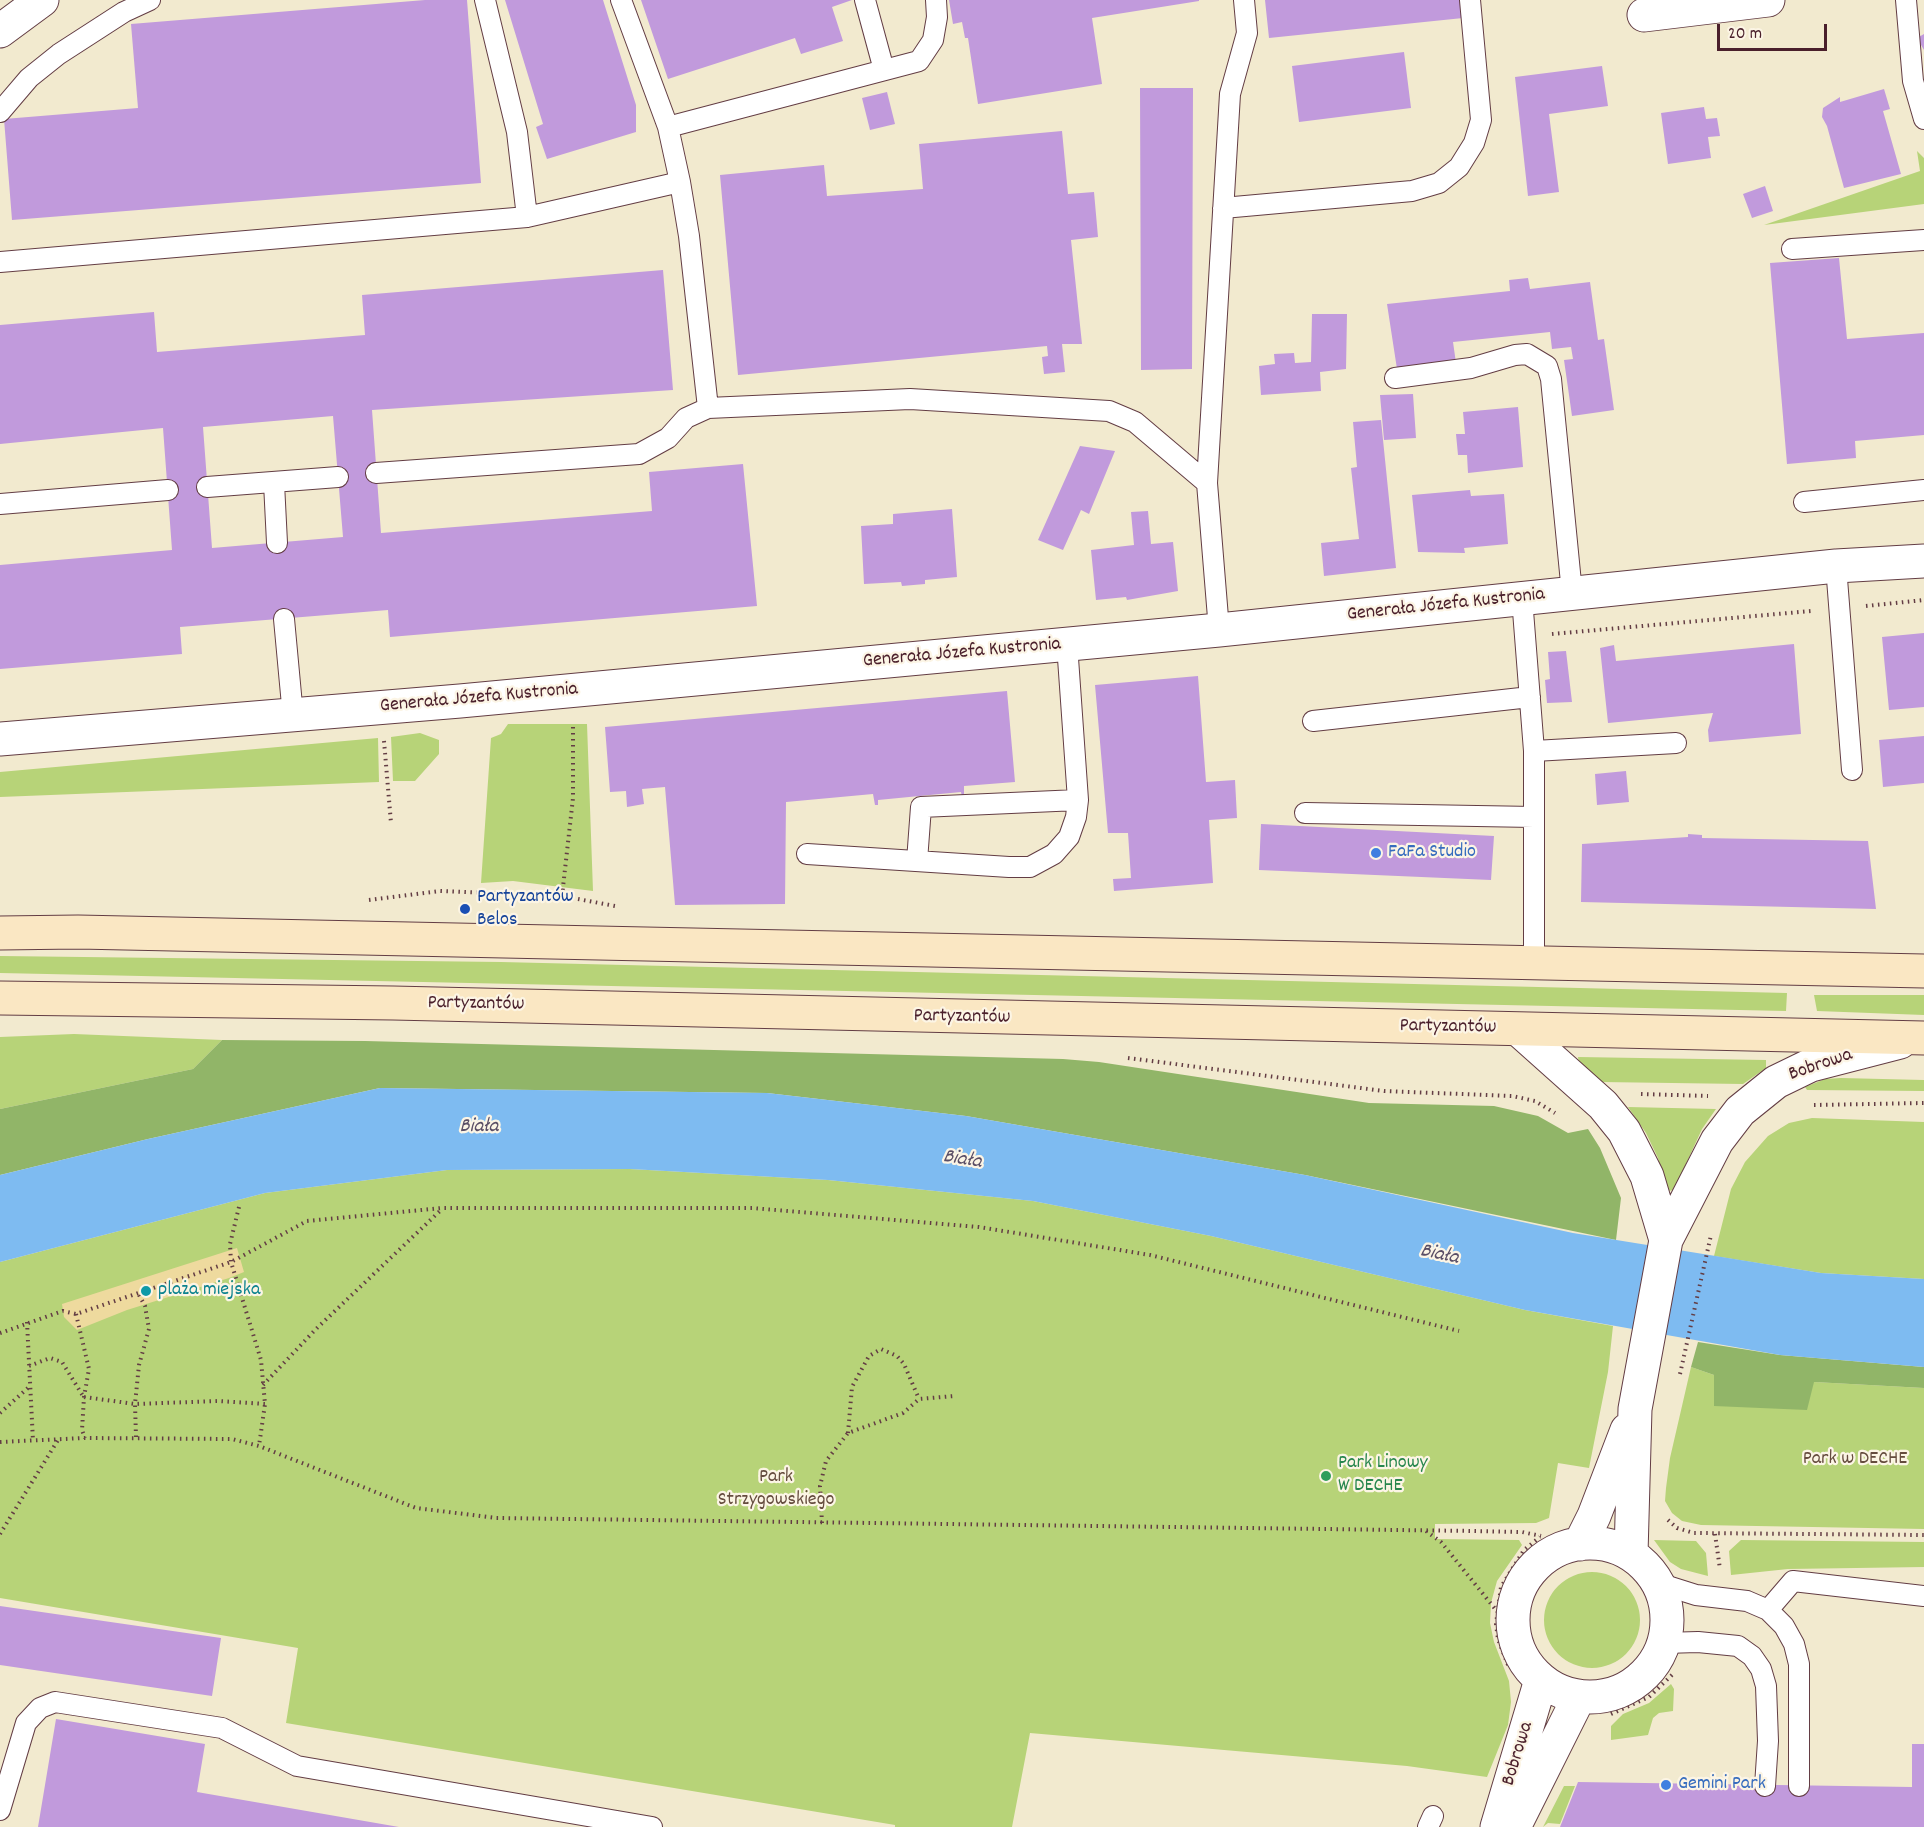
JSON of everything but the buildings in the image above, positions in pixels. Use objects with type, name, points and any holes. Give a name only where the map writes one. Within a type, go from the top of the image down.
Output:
[{"type":"main road","points":[[0,933],[78,932],[1924,971]]},
{"type":"main road","name":"Partyzantów","points":[[0,998],[381,1003],[1920,1038]]},
{"type":"street","points":[[0,31],[42,0]]},
{"type":"street","points":[[1644,15],[1768,0]]},
{"type":"street","name":"Generała Józefa Kustronia","points":[[0,739],[293,716],[1219,630],[1836,566],[1924,561]]},
{"type":"street","name":"Bobrowa","points":[[1519,1030],[1603,1105],[1624,1131],[1647,1176],[1666,1240]]},
{"type":"street","name":"Bobrowa","points":[[1631,1554],[1635,1409],[1666,1240],[1717,1141],[1740,1111],[1776,1082],[1811,1065],[1920,1038]]},
{"type":"street","name":"Bobrowa","points":[[1580,1544],[1594,1516],[1635,1409]]},
{"type":"street","points":[[1580,1544],[1607,1545],[1631,1554],[1647,1567],[1658,1583],[1667,1612],[1673,1656],[1652,1667],[1632,1685],[1606,1696],[1579,1697],[1559,1691],[1541,1680],[1525,1661],[1515,1638],[1513,1612],[1520,1588],[1534,1567],[1555,1552],[1580,1544]]},
{"type":"street","name":"Bobrowa","points":[[1497,1827],[1541,1680]]},
{"type":"street","name":"Bobrowa","points":[[1514,1827],[1579,1697]]},
{"type":"lane","points":[[0,112],[29,78],[59,54],[124,12],[150,0]]},
{"type":"lane","points":[[485,0],[517,132],[527,217]]},
{"type":"lane","points":[[621,0],[668,127],[680,182],[689,236],[708,408]]},
{"type":"lane","points":[[865,0],[884,70]]},
{"type":"lane","points":[[668,127],[919,61],[927,52],[937,17],[936,0]]},
{"type":"lane","points":[[1219,630],[1207,483],[1230,94],[1247,33],[1244,0]]},
{"type":"lane","points":[[1223,208],[1412,191],[1439,183],[1459,167],[1474,143],[1481,120],[1470,0]]},
{"type":"lane","points":[[1906,0],[1913,81],[1924,119]]},
{"type":"lane","points":[[0,262],[527,217],[680,182]]},
{"type":"lane","points":[[1792,249],[1924,240]]},
{"type":"lane","points":[[1395,378],[1471,368],[1515,354],[1527,354],[1547,366],[1551,379],[1572,593]]},
{"type":"lane","points":[[376,473],[639,454],[668,438],[686,418],[708,408],[910,399],[1109,411],[1135,423],[1207,483]]},
{"type":"lane","points":[[207,487],[338,477]]},
{"type":"lane","points":[[274,483],[278,543]]},
{"type":"lane","points":[[0,504],[168,490]]},
{"type":"lane","points":[[1804,502],[1924,490]]},
{"type":"lane","points":[[1836,566],[1852,770]]},
{"type":"lane","points":[[1522,598],[1534,751],[1534,964]]},
{"type":"lane","points":[[284,619],[293,716]]},
{"type":"lane","points":[[807,854],[1009,867],[1040,864],[1054,854],[1069,837],[1076,817],[1078,800],[1067,644]]},
{"type":"lane","points":[[1312,721],[1530,698]]},
{"type":"lane","points":[[1534,751],[1676,743]]},
{"type":"lane","points":[[917,861],[921,807],[1078,800]]},
{"type":"lane","points":[[1305,813],[1534,817]]},
{"type":"lane","points":[[1768,1610],[1793,1581],[1924,1596]]},
{"type":"lane","points":[[1658,1583],[1696,1595],[1747,1600],[1768,1610],[1789,1635],[1799,1664],[1798,1786]]},
{"type":"lane","points":[[1673,1656],[1698,1642],[1738,1646],[1752,1656],[1761,1670],[1766,1686],[1768,1741],[1765,1786]]},
{"type":"lane","points":[[0,1810],[26,1723],[40,1708],[54,1702],[222,1728],[297,1766],[652,1827]]},
{"type":"path","points":[[562,896],[573,798],[573,715]]},
{"type":"path","points":[[383,731],[391,823]]},
{"type":"path","points":[[1120,1057],[1384,1091],[1512,1096],[1535,1101],[1565,1119],[1575,1121],[1586,1120],[1616,1094],[1725,1096],[1740,1111]]},
{"type":"path","points":[[1809,1106],[1837,1103],[1924,1103]]},
{"type":"path","points":[[239,1208],[230,1244],[231,1262],[261,1360],[265,1404],[260,1446]]},
{"type":"path","points":[[263,1386],[316,1329],[442,1208]]},
{"type":"path","points":[[0,1333],[63,1311],[76,1314],[231,1262],[307,1221],[442,1208],[752,1208],[979,1227],[1150,1255],[1459,1331]]},
{"type":"path","points":[[1678,1382],[1711,1233]]},
{"type":"path","points":[[136,1437],[135,1404],[139,1365],[149,1329],[145,1306],[138,1293]]},
{"type":"path","points":[[76,1314],[89,1369],[82,1430],[85,1438]]},
{"type":"path","points":[[27,1322],[33,1441]]},
{"type":"path","points":[[848,1433],[852,1388],[869,1356],[881,1349],[897,1356],[904,1364],[919,1399]]},
{"type":"path","points":[[29,1366],[50,1358],[62,1362],[84,1397]]},
{"type":"path","points":[[0,1413],[30,1386]]},
{"type":"path","points":[[822,1523],[820,1486],[826,1461],[848,1433],[903,1413],[919,1399],[954,1396]]},
{"type":"path","points":[[84,1397],[135,1404],[219,1401],[265,1404]]},
{"type":"path","points":[[0,1442],[136,1437],[232,1439],[260,1446],[416,1508],[455,1515],[496,1518],[1522,1532],[1541,1536]]},
{"type":"path","points":[[0,1534],[58,1440]]},
{"type":"path","points":[[1661,1514],[1677,1528],[1694,1533],[1924,1535]]},
{"type":"path","points":[[1425,1531],[1441,1542],[1497,1611]]},
{"type":"path","points":[[1606,1717],[1649,1697],[1676,1672],[1673,1656]]},
{"type":"green space","points":[[1917,151],[1924,158],[1924,204],[1764,225],[1920,171]]},
{"type":"green space","points":[[508,724],[587,724],[593,891],[513,881],[481,883],[491,738],[501,734]]},
{"type":"green space","points":[[420,733],[439,740],[439,754],[415,781],[393,781],[391,737]]},
{"type":"green space","points":[[378,738],[379,782],[0,797],[0,772]]},
{"type":"green space","points":[[0,956],[501,962],[1787,993],[1786,1011],[0,973]]},
{"type":"green space","points":[[1814,995],[1924,995],[1924,1015],[1817,1011]]},
{"type":"green space","points":[[74,1034],[222,1040],[193,1069],[0,1109],[0,1037]]},
{"type":"green space","points":[[222,1040],[365,1041],[1063,1059],[1099,1062],[1369,1103],[1494,1106],[1538,1116],[1568,1133],[1588,1129],[1600,1148],[1621,1198],[1616,1240],[1305,1175],[966,1116],[767,1093],[380,1088],[148,1139],[0,1175],[0,1109],[193,1069]]},
{"type":"green space","points":[[1578,1057],[1766,1060],[1766,1068],[1743,1084],[1601,1082],[1579,1064]]},
{"type":"green space","points":[[1825,1079],[1924,1080],[1924,1091],[1807,1090],[1805,1087]]},
{"type":"green space","points":[[1628,1107],[1716,1109],[1702,1129],[1674,1190],[1668,1191],[1664,1187],[1658,1158],[1646,1133]]},
{"type":"green space","points":[[1812,1118],[1924,1122],[1924,1279],[1821,1273],[1714,1256],[1731,1189],[1745,1162],[1768,1136],[1789,1123]]},
{"type":"green space","name":"Park Strzygowskiego","points":[[630,1169],[828,1180],[1033,1201],[1211,1236],[1525,1310],[1613,1326],[1608,1372],[1589,1468],[1558,1463],[1549,1518],[1536,1523],[1435,1524],[1435,1539],[1519,1540],[1522,1545],[1497,1581],[1491,1603],[1490,1623],[1494,1642],[1509,1681],[1511,1702],[1508,1725],[1487,1777],[1407,1766],[1030,1733],[1012,1827],[895,1827],[895,1825],[286,1723],[298,1648],[0,1598],[0,1262],[265,1193],[447,1170]]},
{"type":"green space","points":[[1698,1342],[1780,1355],[1924,1367],[1924,1388],[1814,1382],[1807,1410],[1714,1406],[1714,1375],[1691,1367]]},
{"type":"green space","name":"Park w DECHE","points":[[1691,1367],[1714,1375],[1714,1406],[1814,1382],[1924,1388],[1924,1529],[1701,1525],[1682,1521],[1672,1513],[1665,1501],[1670,1458]]},
{"type":"green space","points":[[1654,1540],[1696,1541],[1706,1553],[1708,1576],[1681,1569],[1670,1562]]},
{"type":"green space","points":[[1741,1540],[1924,1542],[1924,1567],[1788,1569],[1731,1575],[1729,1551]]},
{"type":"green space","points":[[1592,1572],[1610,1575],[1626,1586],[1637,1602],[1640,1620],[1637,1638],[1626,1654],[1610,1665],[1592,1668],[1574,1665],[1558,1654],[1547,1638],[1544,1620],[1547,1602],[1558,1586],[1574,1575]]},
{"type":"green space","points":[[1671,1684],[1674,1689],[1673,1711],[1659,1713],[1653,1718],[1648,1735],[1611,1740],[1611,1726],[1623,1714],[1649,1703]]},
{"type":"green space","points":[[1564,1786],[1575,1786],[1560,1824],[1548,1823],[1543,1827]]},
{"type":"sand","name":"plaża miejska","points":[[237,1248],[244,1272],[229,1278],[127,1310],[77,1330],[64,1317],[62,1304]]},
{"type":"water","name":"Biała","points":[[380,1088],[767,1093],[966,1116],[1305,1175],[1573,1233],[1821,1273],[1924,1279],[1924,1367],[1780,1355],[1525,1310],[1211,1236],[1033,1201],[828,1180],[630,1169],[447,1170],[265,1193],[0,1262],[0,1175],[148,1139]]},
{"type":"place","name":"FaFa Studio","points":[[1376,853]]},
{"type":"place","name":"Partyzantów Belos","points":[[465,909]]},
{"type":"place","name":"plaża miejska","points":[[146,1291]]},
{"type":"place","name":"Park Linowy W DECHE","points":[[1326,1476]]},
{"type":"place","name":"Gemini Park","points":[[1666,1785]]}]
